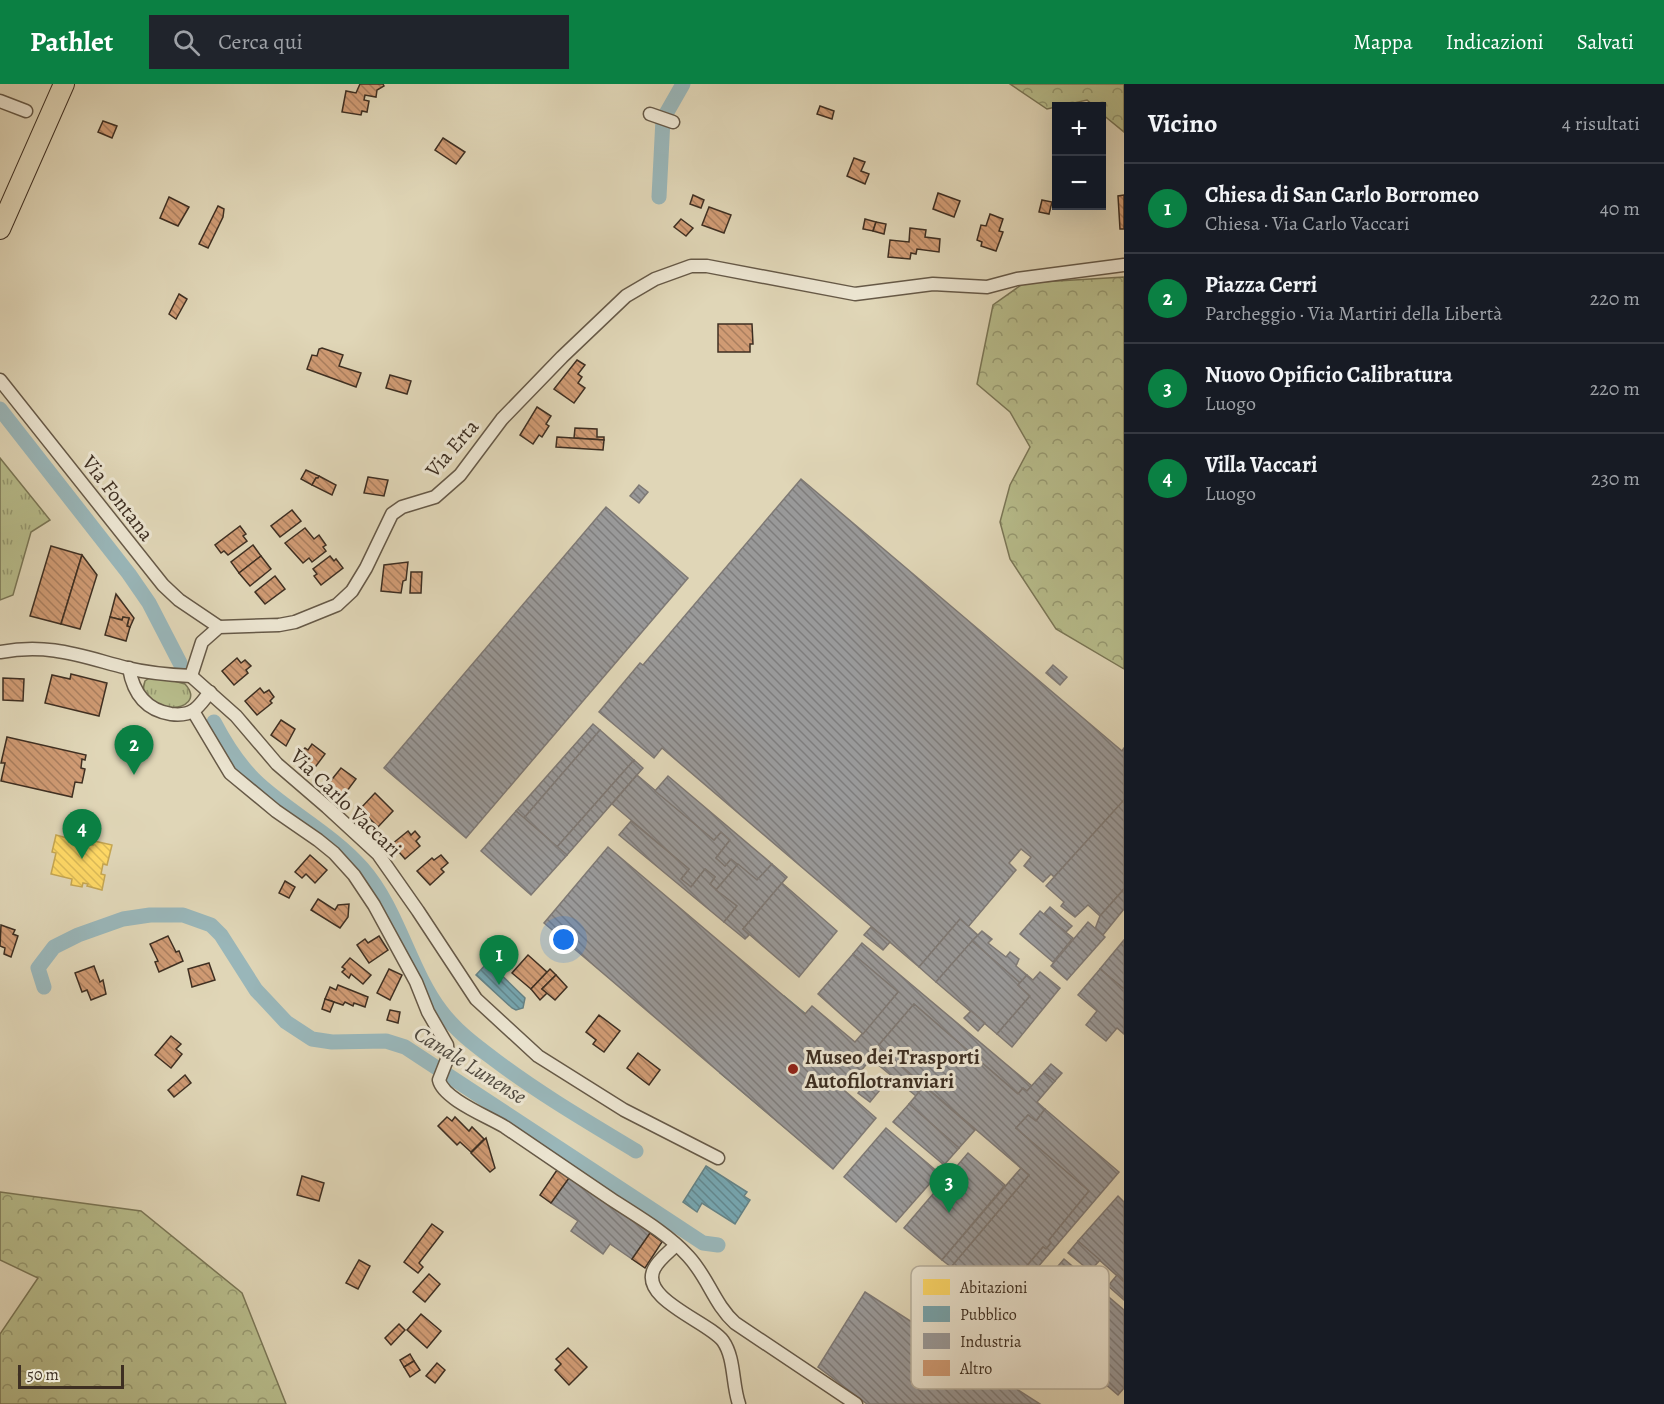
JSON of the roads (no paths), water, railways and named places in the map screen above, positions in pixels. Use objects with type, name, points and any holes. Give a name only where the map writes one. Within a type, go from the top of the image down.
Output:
[{"type":"main road","points":[[0,229],[64,84]]},
{"type":"street","points":[[0,101],[26,111]]},
{"type":"street","points":[[651,114],[673,122]]},
{"type":"street","name":"Via Erta","points":[[219,627],[279,625],[317,615],[337,605],[357,583],[392,514],[402,507],[435,497],[460,475],[502,419],[562,357],[627,297],[655,279],[691,266],[707,266],[855,294],[933,284],[987,287],[1017,279],[1124,265]]},
{"type":"street","name":"Via Fontana","points":[[0,380],[163,585],[179,600],[219,627]]},
{"type":"street","points":[[0,652],[45,648],[79,654],[129,668],[191,676],[202,642],[219,627]]},
{"type":"street","points":[[129,668],[132,684],[152,709],[182,715],[193,711],[210,692]]},
{"type":"street","name":"Via Carlo Vaccari","points":[[191,676],[236,716],[277,764],[378,854],[476,999],[538,1056],[624,1110],[718,1158]]},
{"type":"street","points":[[193,711],[230,773],[276,811],[318,840],[354,875],[374,906],[444,1037],[448,1050],[447,1060],[439,1076],[439,1084],[447,1093],[500,1124],[640,1218],[676,1245],[688,1255],[704,1275],[723,1312],[735,1323],[856,1404]]},
{"type":"street","points":[[676,1245],[655,1266],[652,1278],[654,1286],[667,1302],[721,1339],[730,1359],[738,1404]]},
{"type":"waterway","name":"Canale Lunense","points":[[659,197],[663,119],[683,84]]},
{"type":"waterway","points":[[0,409],[129,574],[149,603],[180,663]]},
{"type":"waterway","points":[[214,722],[234,755],[252,777],[271,795],[338,845],[362,868],[385,902],[420,977],[441,1011],[453,1025],[480,1049],[529,1084],[636,1151]]},
{"type":"waterway","name":"Canale Lunense","points":[[44,987],[38,968],[54,947],[78,935],[123,919],[150,915],[183,915],[211,925],[221,935],[256,990],[286,1022],[312,1039],[332,1042],[386,1041],[405,1047],[703,1243],[718,1245]]},
{"type":"place","name":"Piazza Cerri","points":[[134,775]]},
{"type":"place","name":"Villa Vaccari","points":[[82,859]]},
{"type":"place","name":"Chiesa di San Carlo Borromeo","points":[[499,985]]},
{"type":"place","name":"Museo dei Trasporti Autofilotranviari","points":[[793,1069]]},
{"type":"place","name":"Nuovo Opificio Calibratura","points":[[949,1213]]}]
